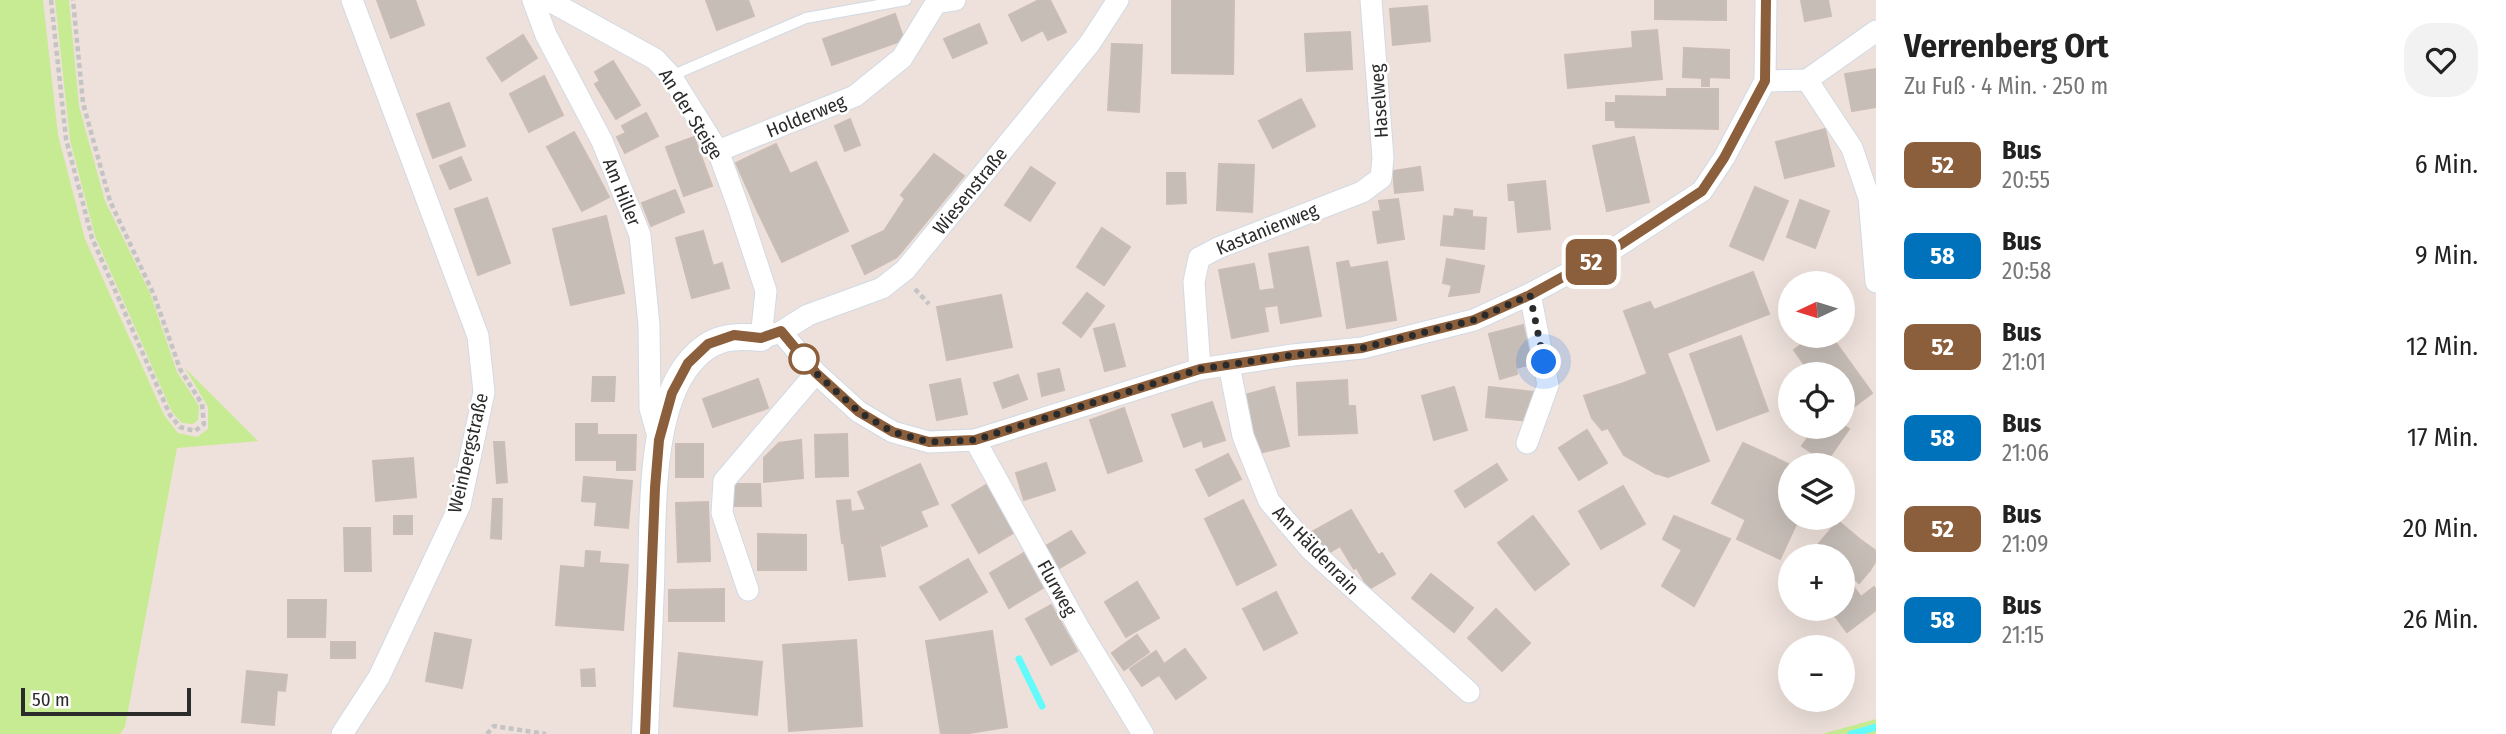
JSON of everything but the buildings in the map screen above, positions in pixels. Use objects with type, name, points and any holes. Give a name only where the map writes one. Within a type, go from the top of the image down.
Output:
[{"type":"street","name":"Weinbergstraße","points":[[342,734],[379,677],[460,505],[484,392],[478,336],[352,0]]},
{"type":"street","name":"Am Hiller","points":[[534,0],[546,35],[602,141],[640,235],[649,326],[650,408],[659,440]]},
{"type":"street","name":"An der Steige","points":[[548,0],[655,59],[671,76],[718,151],[766,290],[771,335]]},
{"type":"street","name":"Wiesenstraße","points":[[771,335],[808,315],[883,288],[905,270],[1090,43],[1118,0]]},
{"type":"street","name":"Haselweg","points":[[1362,192],[1381,178],[1383,158],[1371,0]]},
{"type":"street","points":[[645,734],[659,440],[672,393],[688,363],[708,344],[734,335],[771,335],[859,412],[893,432],[929,442],[975,440],[1200,369],[1362,348],[1474,320],[1530,295],[1612,250],[1702,191],[1724,158],[1765,81],[1766,0]]},
{"type":"street","name":"Holderweg","points":[[718,151],[855,96],[902,58],[940,1]]},
{"type":"street","points":[[1765,81],[1807,80],[1876,31]]},
{"type":"street","points":[[1807,80],[1852,148],[1869,198],[1876,282]]},
{"type":"street","name":"Kastanienweg","points":[[1200,369],[1194,282],[1199,258],[1218,248],[1362,192]]},
{"type":"street","points":[[1527,443],[1548,385],[1530,295]]},
{"type":"street","name":"Am Häldenrain","points":[[1229,365],[1242,436],[1269,501],[1311,550],[1469,692]]},
{"type":"street","points":[[748,590],[722,513],[724,481],[816,373]]},
{"type":"street","name":"Flurweg","points":[[975,440],[1080,630],[1143,734]]},
{"type":"lane","points":[[671,76],[806,18],[906,0]]},
{"type":"path","points":[[51,0],[66,139],[92,237],[170,415],[180,427],[195,431],[204,424],[202,404],[180,369],[154,295],[110,201],[83,103],[73,0]]},
{"type":"path","points":[[488,734],[494,726],[546,734]]},
{"type":"green space","points":[[0,0],[43,0],[58,135],[85,239],[164,415],[178,433],[197,437],[208,429],[208,407],[185,368],[258,441],[177,448],[125,727],[120,734],[0,734]]},
{"type":"green space","points":[[55,0],[69,0],[79,106],[105,201],[150,293],[177,372],[199,406],[198,420],[193,424],[182,423],[172,412],[95,236],[70,140]]},
{"type":"green space","points":[[1876,719],[1876,734],[1822,734]]},
{"type":"waterway","points":[[1019,659],[1042,706]]},
{"type":"waterway","points":[[1851,734],[1876,727]]},
{"type":"bus line","name":"52","points":[[645,734],[659,440],[672,393],[688,363],[708,344],[734,335],[761,338],[781,331],[816,373],[859,412],[893,432],[929,442],[975,440],[1200,369],[1362,348],[1474,320],[1530,295],[1612,250],[1702,191],[1724,158],[1765,81],[1766,0]]},
{"type":"route","points":[[804,359],[799,352],[816,373],[859,412],[893,432],[929,442],[975,440],[1200,369],[1362,348],[1474,320],[1530,295],[1544,362]]}]
